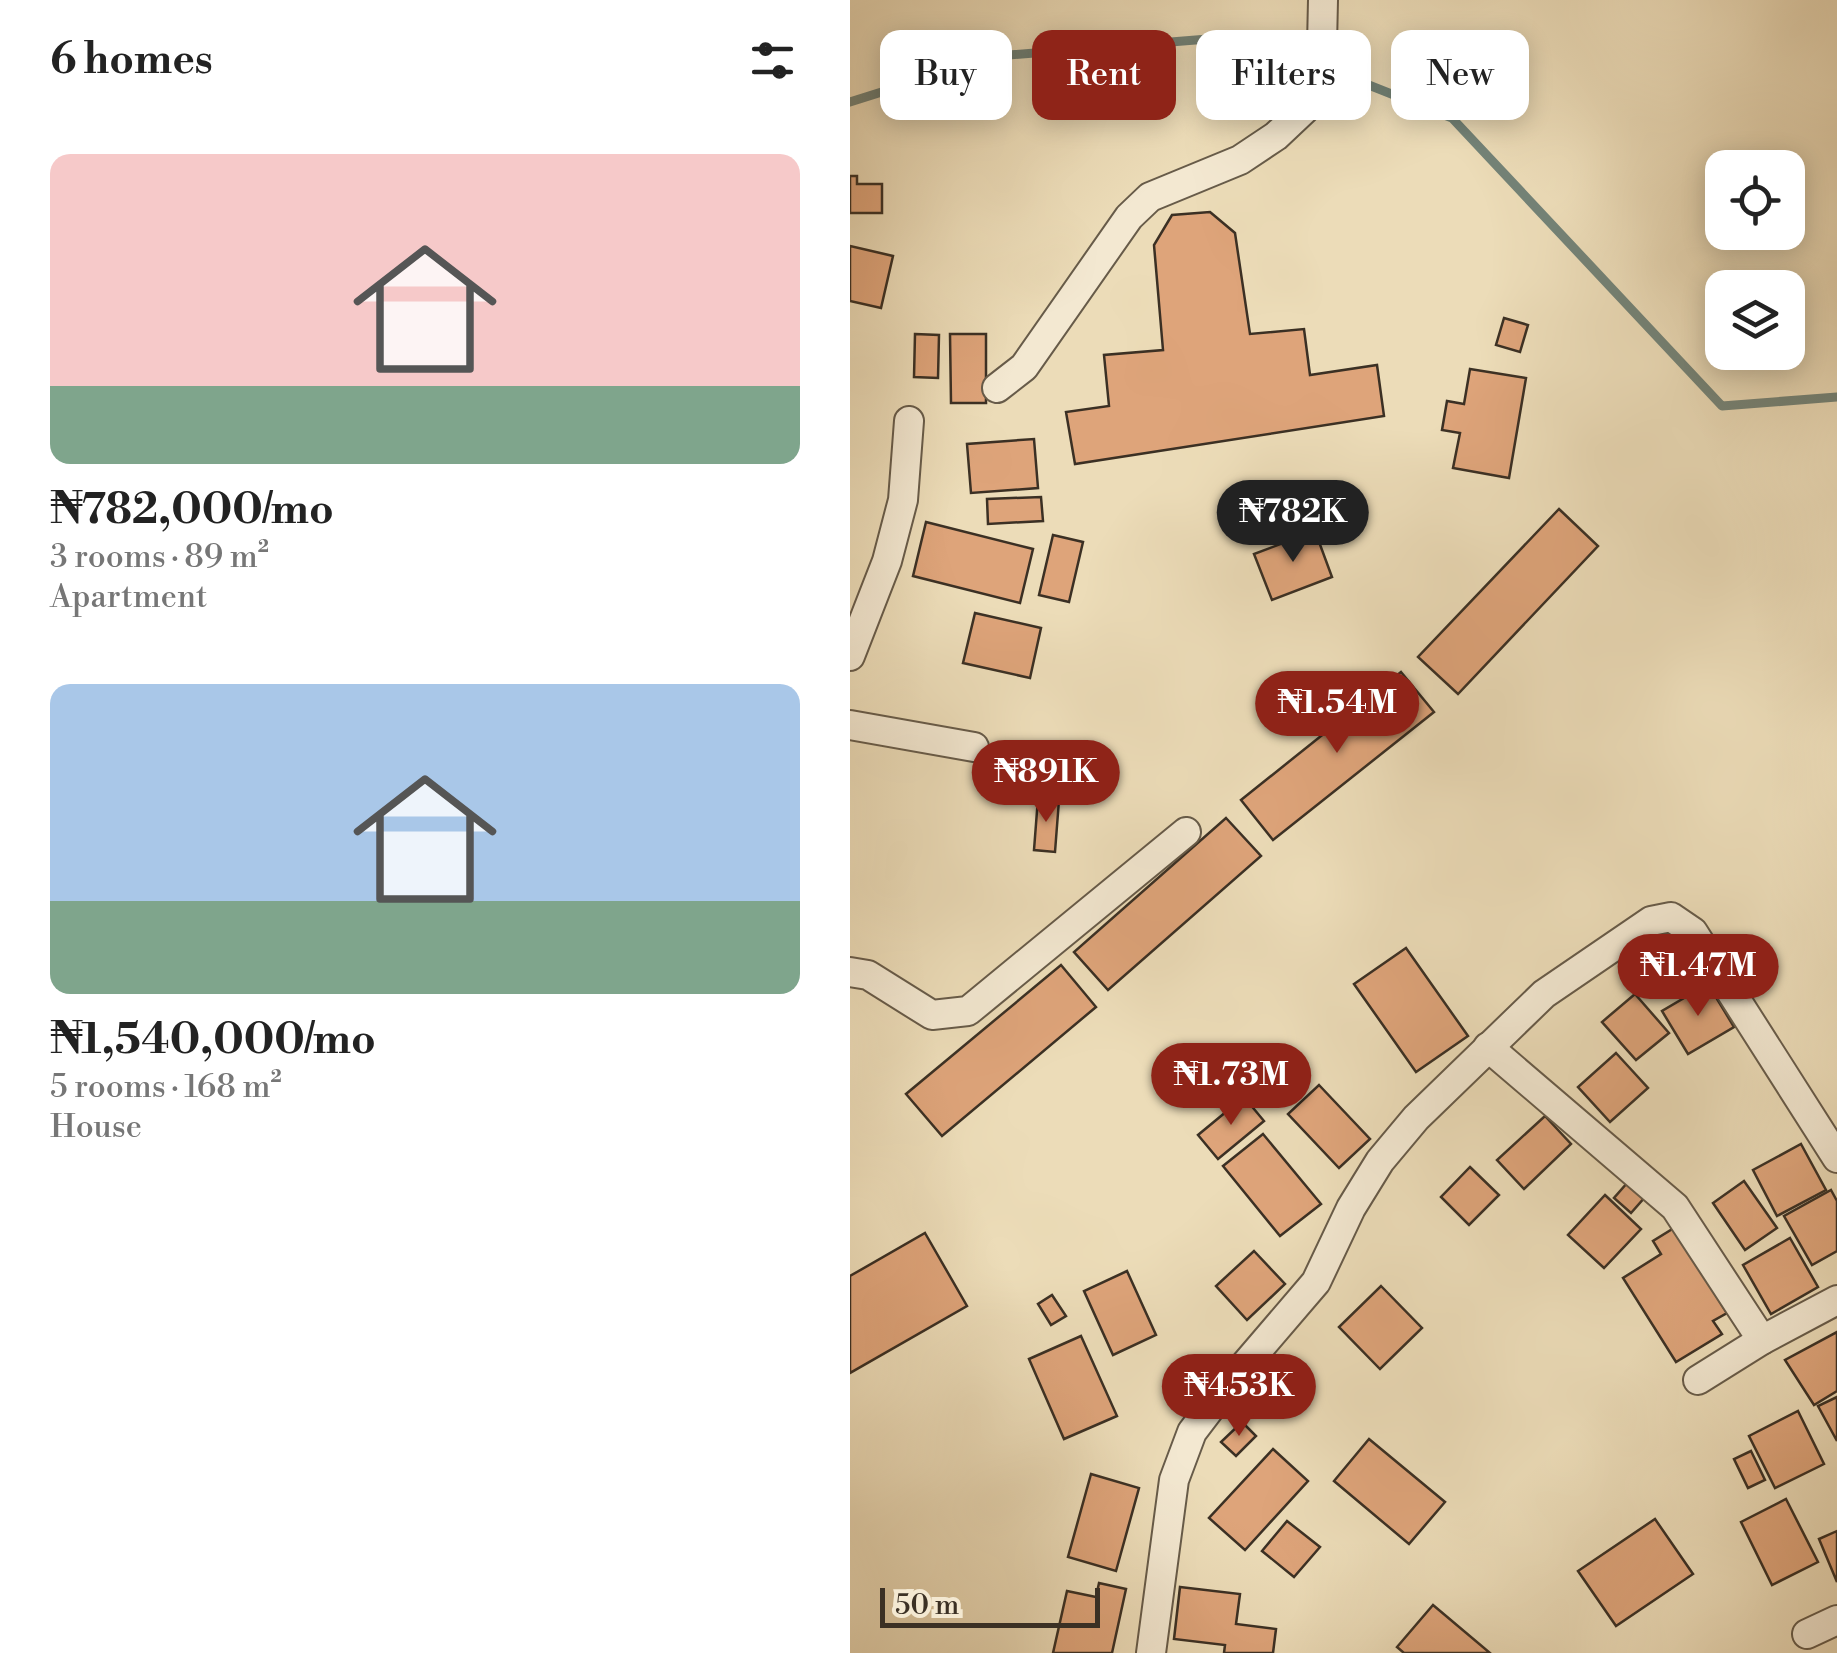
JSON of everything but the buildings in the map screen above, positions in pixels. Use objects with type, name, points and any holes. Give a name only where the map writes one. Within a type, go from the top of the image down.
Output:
[{"type":"street","points":[[997,388],[1024,367],[1129,217],[1150,197],[1240,160],[1276,136],[1311,103],[1322,45],[1323,0]]},
{"type":"street","points":[[850,656],[887,561],[903,500],[909,420]]},
{"type":"street","points":[[850,726],[974,747]]},
{"type":"street","points":[[850,972],[868,975],[932,1015],[968,1011],[1186,832]]},
{"type":"street","points":[[1151,1653],[1174,1480],[1192,1432],[1316,1282],[1352,1208],[1380,1162],[1416,1118],[1544,994],[1651,921],[1671,917],[1693,932],[1837,1158]]},
{"type":"street","points":[[1488,1047],[1675,1208],[1762,1340]]},
{"type":"street","points":[[1698,1380],[1837,1300]]},
{"type":"street","points":[[1807,1634],[1837,1620]]},
{"type":"waterway","points":[[850,102],[996,56],[1245,36],[1452,118],[1722,406],[1837,397]]}]
